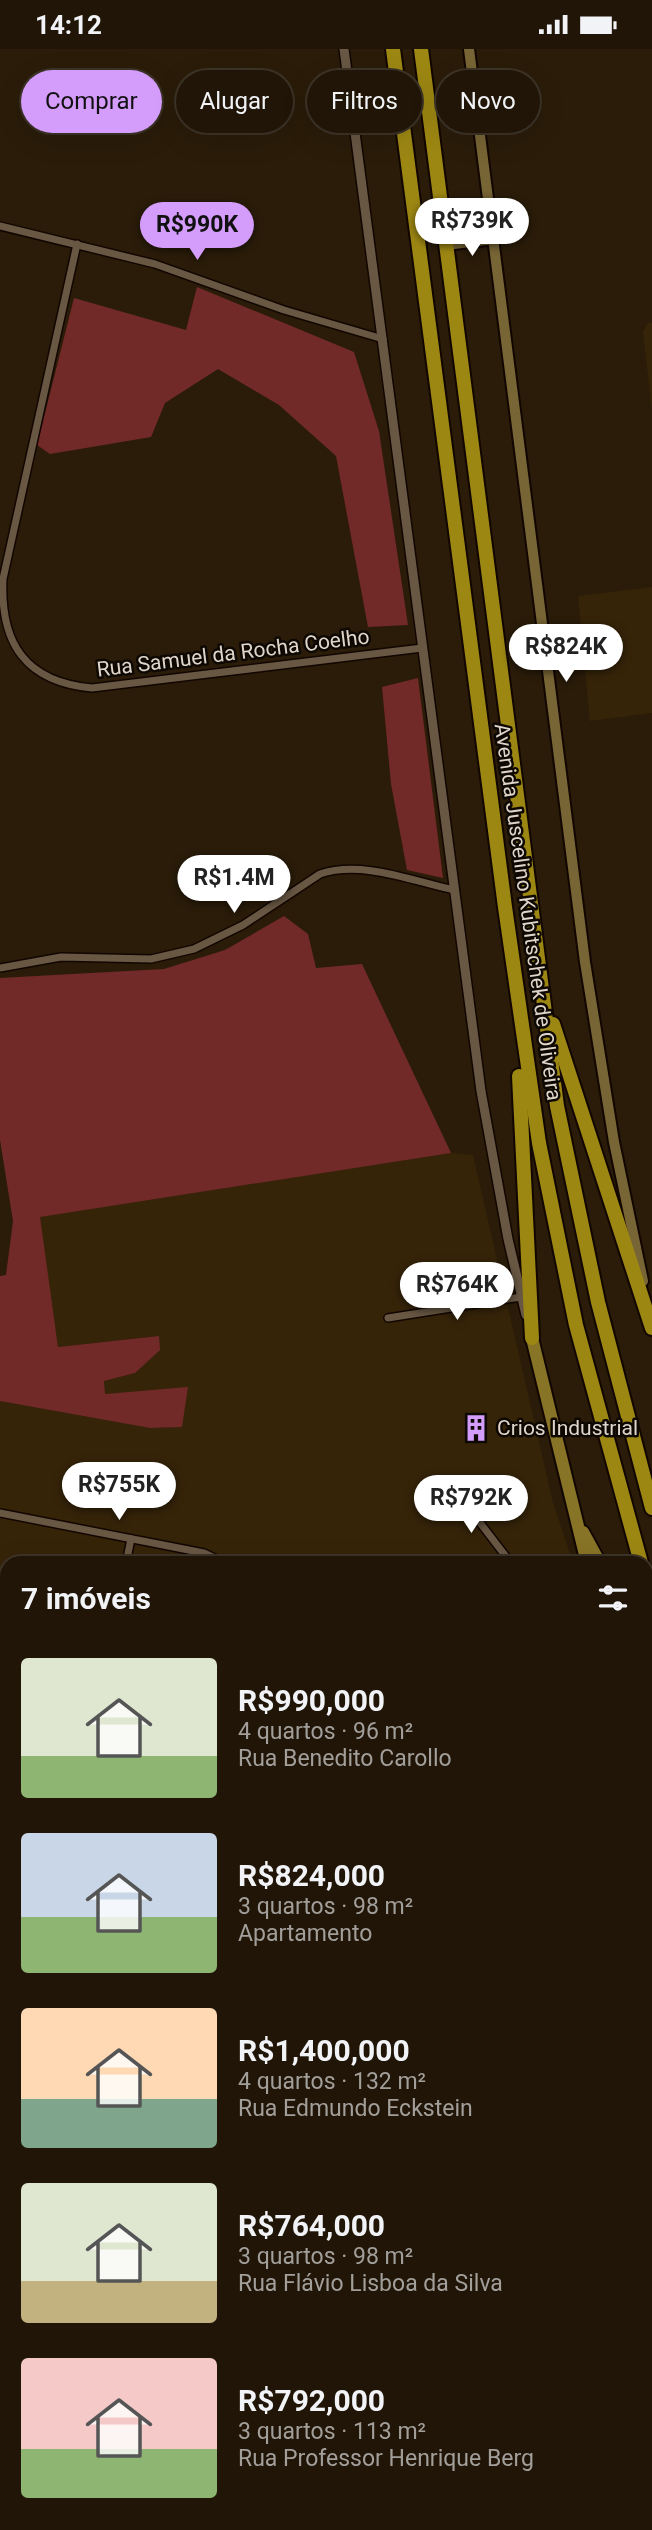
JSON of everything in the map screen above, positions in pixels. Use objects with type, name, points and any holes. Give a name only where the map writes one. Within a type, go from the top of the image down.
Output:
[{"type":"highway","name":"Avenida Juscelino Kubitschek de Oliveira","points":[[393,49],[530,1088],[560,1258],[600,1422],[639,1556]]},
{"type":"highway","name":"Avenida Juscelino Kubitschek de Oliveira","points":[[421,49],[557,1106],[578,1215],[615,1373],[652,1508]]},
{"type":"highway","points":[[505,907],[521,1098],[532,1338]]},
{"type":"highway","points":[[540,985],[652,1328]]},
{"type":"main road","points":[[469,49],[585,962],[614,1142],[652,1321]]},
{"type":"main road","points":[[446,245],[494,239]]},
{"type":"main road","points":[[532,1338],[586,1556]]},
{"type":"main road","points":[[581,1529],[596,1556]]},
{"type":"street","points":[[345,49],[485,1115],[521,1297],[532,1338]]},
{"type":"street","points":[[0,226],[166,267],[284,310],[383,339]]},
{"type":"street","name":"Rua Samuel da Rocha Coelho","points":[[77,244],[4,579],[2,613],[13,647],[23,660],[57,681],[92,688],[422,647]]},
{"type":"street","points":[[0,968],[61,957],[151,959],[194,949],[220,939],[320,874],[334,869],[367,870],[454,890]]},
{"type":"street","points":[[388,1318],[521,1297]]},
{"type":"street","points":[[454,1489],[505,1556]]},
{"type":"street","points":[[0,1513],[210,1556]]},
{"type":"street","points":[[127,1556],[131,1539]]},
{"type":"shaded area","points":[[197,287],[354,352],[379,431],[408,625],[368,627],[336,456],[279,405],[218,369],[165,403],[151,437],[50,454],[37,445],[74,298],[186,330]]},
{"type":"shaded area","points":[[648,323],[652,323],[652,410],[643,332]]},
{"type":"shaded area","points":[[652,587],[652,713],[590,721],[578,596]]},
{"type":"shaded area","points":[[418,678],[443,878],[407,870],[391,784],[382,687]]},
{"type":"shaded area","points":[[284,916],[308,934],[316,968],[362,964],[451,1153],[40,1217],[58,1347],[159,1336],[160,1350],[135,1373],[104,1381],[105,1394],[188,1387],[182,1427],[150,1428],[0,1401],[0,1276],[6,1275],[13,1221],[0,1140],[0,978],[164,969],[225,950]]},
{"type":"shaded area","points":[[451,1153],[473,1155],[553,1503],[571,1556],[0,1556],[0,1401],[150,1428],[181,1427],[187,1388],[105,1394],[104,1381],[135,1373],[159,1336],[58,1347],[39,1217]]},
{"type":"place","name":"Crios Industrial","points":[[476,1428]]}]
